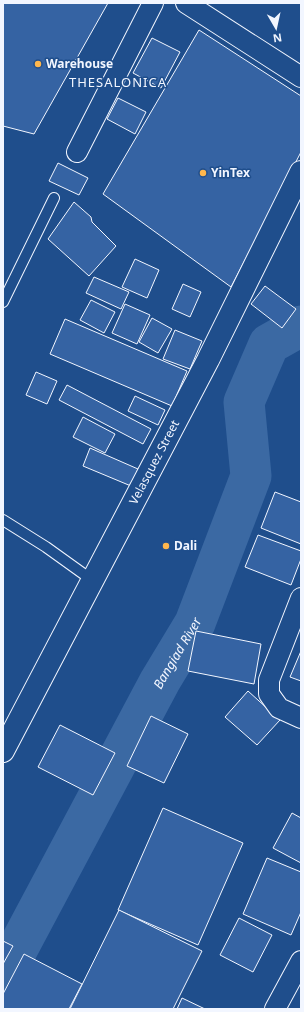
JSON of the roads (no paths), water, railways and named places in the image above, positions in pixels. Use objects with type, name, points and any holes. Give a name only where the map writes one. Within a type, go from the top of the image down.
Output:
[{"type":"main road","name":"Velasquez Street","points":[[3,751],[208,360],[301,172]]},
{"type":"street","points":[[77,152],[153,3]]},
{"type":"street","points":[[186,3],[301,77]]},
{"type":"street","points":[[301,598],[269,680],[269,694],[279,708],[301,718]]},
{"type":"street","points":[[275,1009],[301,961]]},
{"type":"lane","points":[[3,302],[54,198]]},
{"type":"lane","points":[[3,520],[92,580]]},
{"type":"waterway","name":"Bangiad River","points":[[3,976],[160,681],[195,623],[251,476],[244,402],[269,344],[301,326]]},
{"type":"place","name":"Warehouse","points":[[38,64]]},
{"type":"place","name":"YinTex","points":[[203,173]]},
{"type":"place","name":"Dali","points":[[166,546]]},
{"type":"district","name":"THESALONICA","points":[[118,82]]}]
